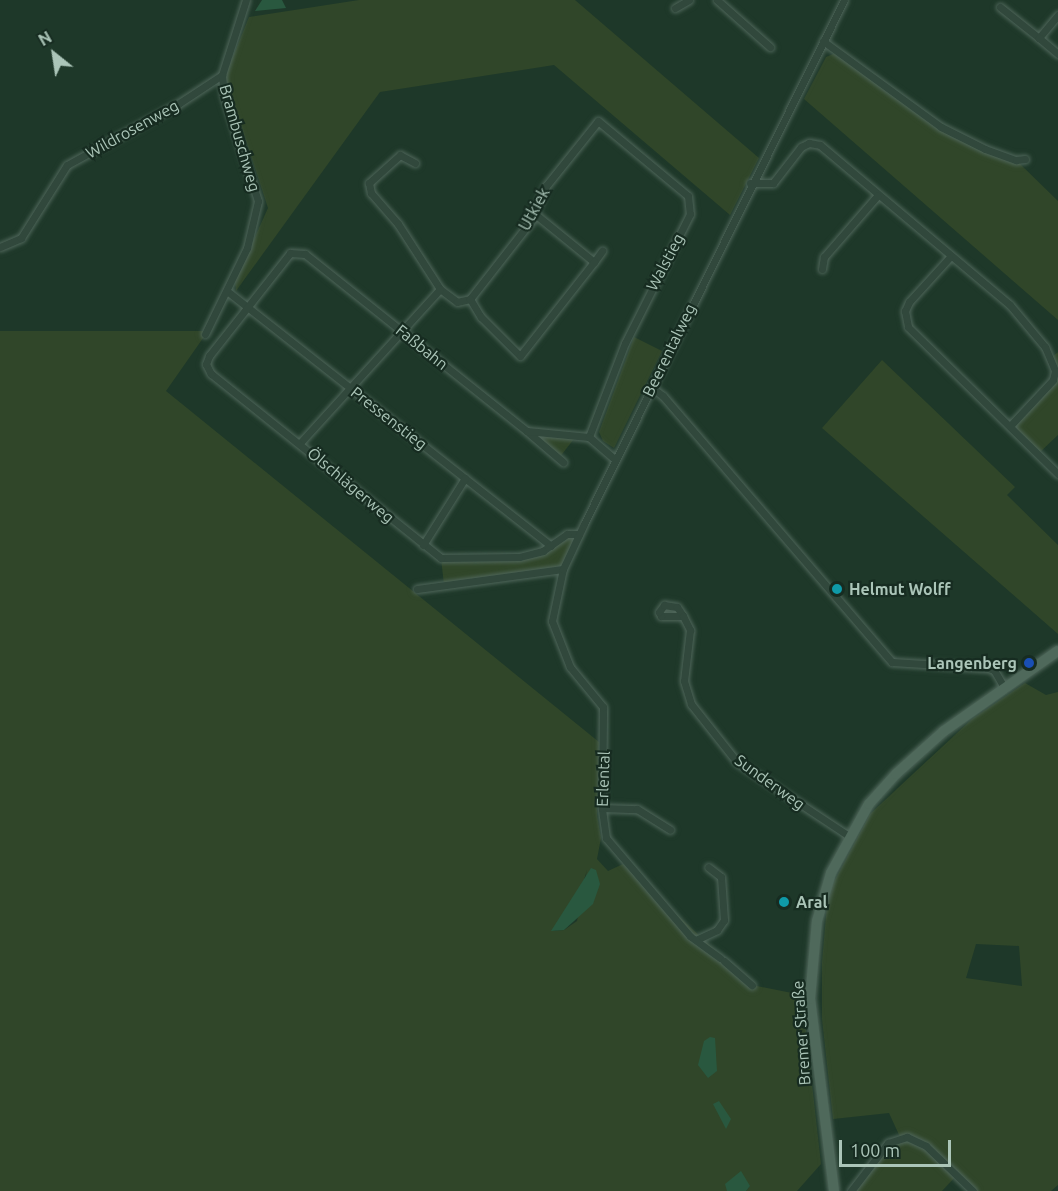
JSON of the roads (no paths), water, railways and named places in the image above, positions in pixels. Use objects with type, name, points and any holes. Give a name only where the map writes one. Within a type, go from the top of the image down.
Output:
[{"type":"main road","name":"Bremer Straße","points":[[834,1191],[810,999],[817,921],[831,873],[849,836],[869,804],[912,759],[1058,651]]},
{"type":"street","points":[[222,75],[246,0]]},
{"type":"street","points":[[675,8],[689,0]]},
{"type":"street","points":[[717,0],[770,47]]},
{"type":"street","name":"Beerentalweg","points":[[563,569],[750,183],[844,0]]},
{"type":"street","points":[[1000,7],[1058,54]]},
{"type":"street","points":[[1039,38],[1058,15]]},
{"type":"street","points":[[823,41],[941,127],[985,149],[1016,160],[1025,159]]},
{"type":"street","name":"Wildrosenweg","points":[[0,247],[21,238],[67,165],[178,104],[222,75]]},
{"type":"street","name":"Brambuschweg","points":[[206,334],[247,248],[258,201],[224,94],[222,75]]},
{"type":"street","name":"Utkiek","points":[[470,299],[535,214],[546,186],[598,121]]},
{"type":"street","name":"Walstieg","points":[[589,437],[625,343],[691,209],[682,189],[598,121]]},
{"type":"street","points":[[750,183],[772,183],[801,147],[812,143],[822,147],[949,258],[985,284],[1017,312],[1045,347],[1055,370],[1043,391],[1010,426]]},
{"type":"street","points":[[415,163],[400,155],[369,183],[371,193],[398,224],[440,289],[457,302],[470,299],[481,317],[520,356],[602,251]]},
{"type":"street","points":[[822,269],[824,257],[877,196]]},
{"type":"street","points":[[535,214],[594,262]]},
{"type":"street","name":"Faßbahn","points":[[247,305],[290,253],[305,254],[563,462]]},
{"type":"street","points":[[949,258],[909,302],[906,325],[1058,474]]},
{"type":"street","points":[[300,443],[404,333],[440,289]]},
{"type":"street","name":"Pressenstieg","points":[[227,291],[551,546]]},
{"type":"street","name":"Ölschlägerweg","points":[[247,305],[206,364],[211,374],[441,558],[454,560],[519,557],[551,546],[567,534],[579,534]]},
{"type":"street","points":[[651,387],[663,396],[892,662],[988,668],[994,670],[1005,689]]},
{"type":"street","points":[[527,431],[589,437],[615,460]]},
{"type":"street","points":[[423,545],[465,478]]},
{"type":"street","points":[[417,589],[563,569]]},
{"type":"street","name":"Erlental","points":[[563,569],[552,621],[570,667],[603,707],[602,808],[611,847],[690,936],[698,939],[752,985]]},
{"type":"street","name":"Sunderweg","points":[[683,616],[690,630],[684,681],[691,704],[737,762],[849,836]]},
{"type":"street","points":[[602,808],[637,809],[670,830]]},
{"type":"street","points":[[698,939],[717,930],[724,920],[721,877],[708,867]]},
{"type":"street","points":[[851,1191],[888,1143],[907,1137],[926,1146],[973,1191]]},
{"type":"place","name":"Helmut Wolff","points":[[837,589]]},
{"type":"place","name":"Langenberg","points":[[1029,663]]},
{"type":"place","name":"Aral","points":[[784,902]]}]
